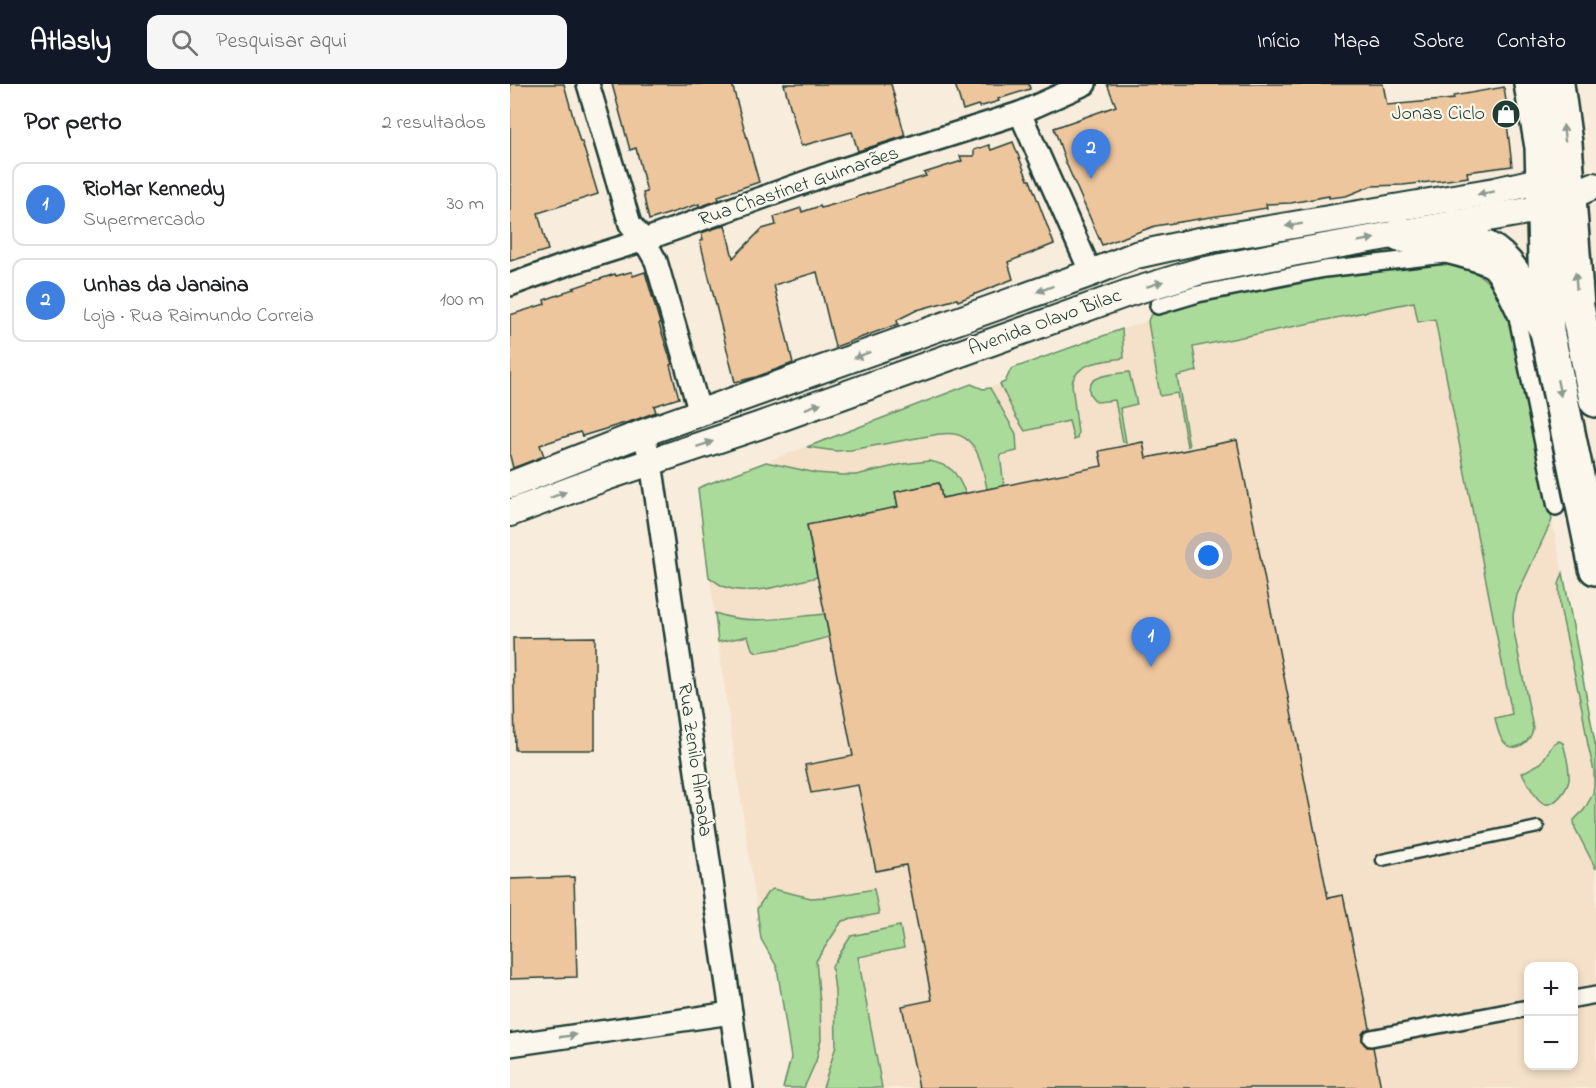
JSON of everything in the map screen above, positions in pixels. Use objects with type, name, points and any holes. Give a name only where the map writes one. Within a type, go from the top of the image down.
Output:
[{"type":"main road","points":[[1531,84],[1542,147],[1569,190],[1547,331]]},
{"type":"main road","points":[[1557,84],[1565,143],[1577,307],[1596,400]]},
{"type":"main road","points":[[1400,235],[1472,242],[1486,248],[1499,257],[1509,269],[1547,331],[1596,568]]},
{"type":"street","points":[[588,84],[630,224],[644,240],[657,261],[700,413]]},
{"type":"street","name":"Rua Chastinet Guimarães","points":[[510,285],[834,172],[1020,113],[1085,84]]},
{"type":"street","points":[[1020,113],[1091,273]]},
{"type":"street","name":"Avenida Olavo Bilac","points":[[510,513],[606,477],[758,426],[1167,280],[1297,252],[1400,235],[1569,190]]},
{"type":"street","name":"Avenida Olavo Bilac","points":[[510,485],[643,433],[1136,255],[1199,241],[1484,193],[1569,190]]},
{"type":"street","points":[[1158,306],[1198,294],[1325,269],[1445,255],[1490,269],[1507,296],[1516,317],[1556,507]]},
{"type":"street","points":[[758,426],[756,415],[759,409],[819,371]]},
{"type":"street","name":"Rua Zenilo Almada","points":[[643,433],[651,462],[742,1088]]},
{"type":"street","points":[[1578,998],[1596,995]]},
{"type":"street","points":[[1371,1038],[1524,1009]]},
{"type":"street","points":[[510,1045],[731,1013]]},
{"type":"lane","points":[[1382,860],[1538,827]]},
{"type":"shaded area","points":[[1460,265],[1487,281],[1512,333],[1563,573],[1596,748],[1596,1088],[783,1088],[791,1058],[777,967],[761,939],[698,489],[971,384],[983,389],[1005,382],[1011,369],[1148,321],[1150,316]]},
{"type":"green space","points":[[1451,262],[1467,268],[1489,283],[1505,308],[1552,520],[1517,595],[1513,615],[1514,632],[1533,728],[1530,738],[1518,747],[1508,746],[1502,740],[1495,718],[1512,714],[1435,319],[1418,322],[1414,302],[1193,347],[1197,371],[1177,376],[1189,446],[1187,446],[1177,393],[1160,396],[1148,321],[1150,316],[1156,312],[1268,285]]},
{"type":"green space","points":[[1122,329],[1124,358],[1085,366],[1075,376],[1072,384],[1077,438],[1074,440],[1069,421],[1025,431],[1000,384],[1005,382],[1011,369]]},
{"type":"green space","points":[[1129,372],[1137,404],[1120,408],[1126,442],[1123,442],[1115,400],[1097,402],[1089,389],[1094,380],[1112,374]]},
{"type":"green space","points":[[971,384],[983,389],[990,388],[1016,434],[1017,451],[1000,455],[1004,486],[987,489],[981,464],[974,448],[969,441],[954,434],[939,434],[851,450],[836,451],[807,447]]},
{"type":"green space","points":[[929,461],[944,465],[953,471],[966,494],[942,498],[939,483],[895,492],[898,507],[807,525],[817,577],[759,590],[736,590],[725,587],[709,577],[698,489],[700,487],[766,462],[816,473],[856,475],[903,464]]},
{"type":"green space","points":[[1563,573],[1596,748],[1596,869],[1575,828],[1574,820],[1584,810],[1593,794],[1594,771],[1560,607],[1559,584]]},
{"type":"green space","points":[[715,613],[755,620],[825,614],[829,637],[791,647],[757,652],[752,649],[748,636],[718,642]]},
{"type":"green space","points":[[1559,741],[1563,743],[1569,780],[1554,802],[1545,804],[1535,796],[1522,773],[1541,763],[1554,743]]},
{"type":"green space","points":[[773,889],[811,898],[874,889],[879,914],[842,921],[816,961],[821,1039],[816,1061],[804,1088],[783,1088],[791,1058],[777,967],[761,939],[757,909],[767,893]]},
{"type":"green space","points":[[900,926],[904,948],[858,957],[882,1088],[823,1088],[836,1046],[832,966],[851,936]]},
{"type":"building","points":[[510,84],[564,84],[580,142],[582,142],[598,194],[538,213],[548,250],[510,261]]},
{"type":"building","points":[[612,84],[732,84],[759,182],[718,196],[719,200],[699,207],[699,204],[649,220],[643,193],[647,192],[636,148],[630,150]]},
{"type":"building","points":[[784,84],[891,84],[905,136],[858,151],[852,132],[801,146]]},
{"type":"building","points":[[955,84],[1029,84],[1030,89],[998,99],[999,101],[963,110]]},
{"type":"building","points":[[1107,84],[1383,84],[1387,105],[1454,99],[1453,96],[1504,87],[1512,166],[1467,172],[1468,177],[1447,180],[1371,186],[1346,196],[1266,204],[1267,208],[1155,226],[1102,245],[1066,163],[1054,128],[1116,106]]},
{"type":"building","points":[[1013,142],[1054,244],[1008,262],[1013,279],[958,301],[957,299],[917,310],[897,320],[898,324],[835,347],[817,272],[774,285],[793,363],[735,382],[700,241],[703,240],[701,233],[725,225],[733,258],[762,229],[776,225],[774,217],[801,208],[802,212],[856,198],[926,176],[924,173],[962,161],[960,156],[974,156],[974,150],[989,145],[991,150]]},
{"type":"building","points":[[630,272],[633,276],[645,272],[672,364],[670,365],[679,398],[654,406],[656,412],[635,420],[582,436],[580,432],[540,445],[544,456],[513,468],[510,456],[510,315],[545,304],[544,300],[573,288],[615,274],[616,276]]},
{"type":"building","points":[[1237,440],[1328,898],[1343,895],[1370,1028],[1362,1034],[1362,1040],[1367,1047],[1373,1047],[1381,1088],[919,1088],[902,1006],[932,1000],[906,865],[876,871],[858,785],[811,793],[805,765],[853,756],[807,525],[898,507],[895,492],[939,483],[942,498],[1102,466],[1099,451],[1143,442],[1146,458]]},
{"type":"building","points":[[595,637],[595,750],[515,750],[513,638]]},
{"type":"building","points":[[574,877],[577,977],[510,979],[510,879]]},
{"type":"place","name":"Jonas Ciclo","points":[[1506,114]]},
{"type":"place","name":"Unhas da Janaina","points":[[1091,179]]},
{"type":"place","name":"RioMar Kennedy","points":[[1151,667]]}]
